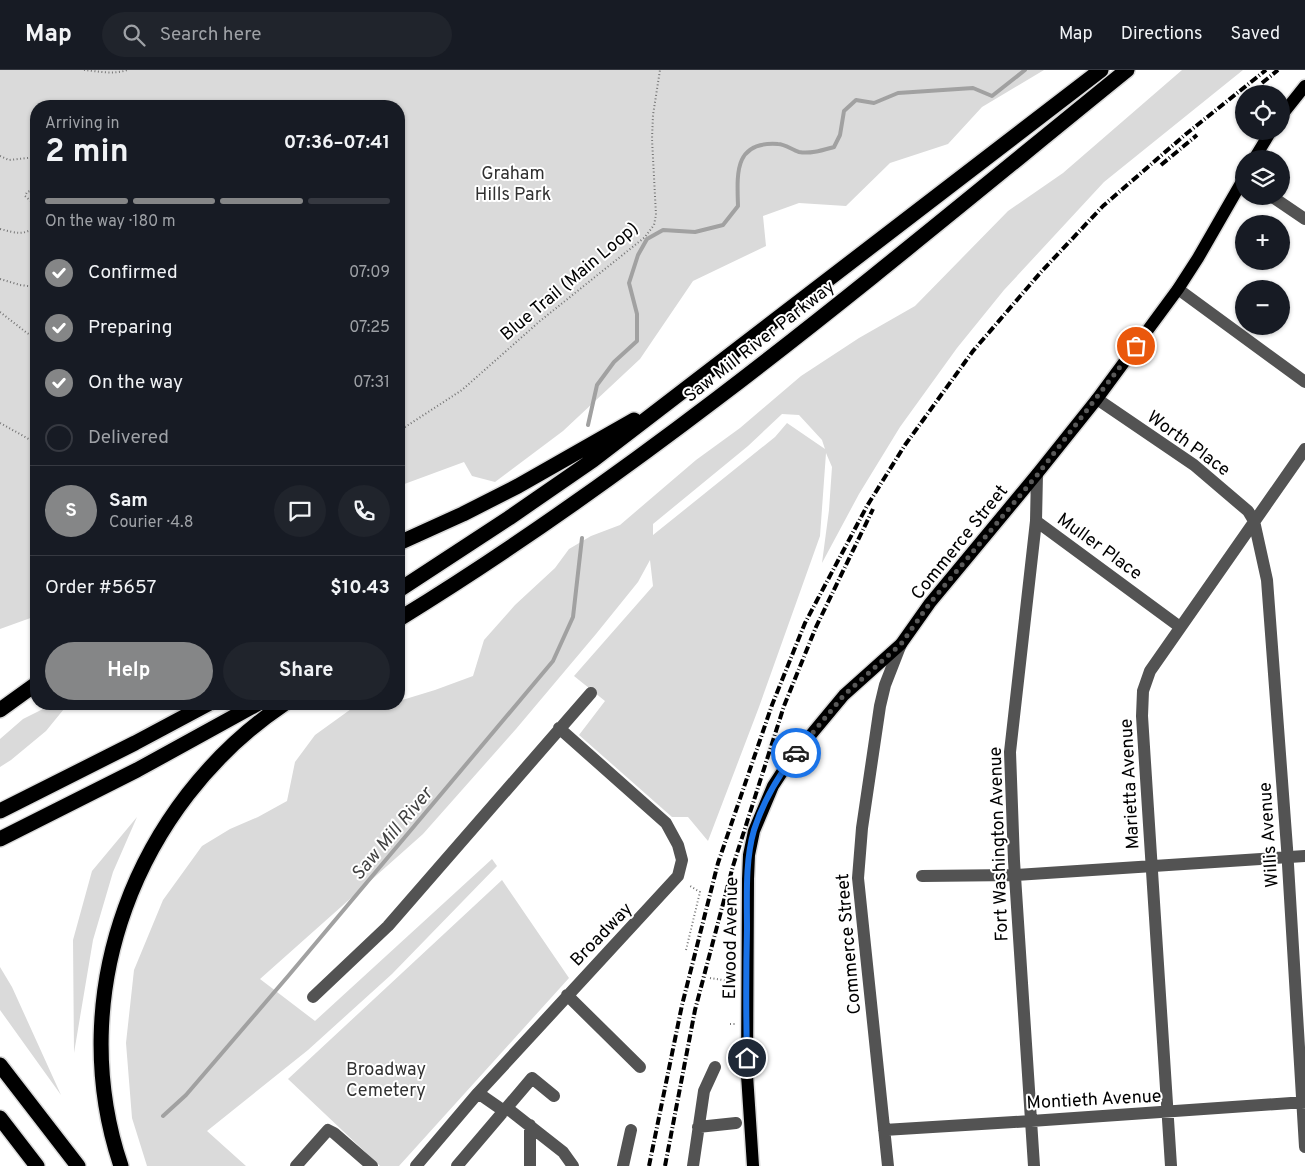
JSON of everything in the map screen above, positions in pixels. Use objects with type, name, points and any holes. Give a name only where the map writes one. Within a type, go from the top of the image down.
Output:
[{"type":"highway","name":"Saw Mill River Parkway","points":[[405,586],[569,477],[1101,70]]},
{"type":"highway","name":"Saw Mill River Parkway","points":[[405,615],[537,529],[626,466],[730,388],[1127,70]]},
{"type":"highway","points":[[405,540],[518,486],[613,431],[670,401]]},
{"type":"highway","points":[[405,626],[537,529]]},
{"type":"highway","points":[[0,710],[30,688]]},
{"type":"highway","points":[[0,811],[136,743],[197,710]]},
{"type":"highway","points":[[0,838],[137,770],[246,710]]},
{"type":"highway","points":[[121,1166],[114,1141],[106,1097],[102,1033],[109,967],[126,905],[152,846],[188,792],[235,741],[276,710]]},
{"type":"highway","points":[[0,1065],[78,1166]]},
{"type":"highway","points":[[0,1118],[36,1166]]},
{"type":"main road","points":[[1290,105],[1305,86]]},
{"type":"main road","name":"Commerce Street","points":[[901,644],[930,603],[1038,474],[1097,399],[1178,289],[1235,194]]},
{"type":"main road","name":"Elwood Avenue","points":[[753,1166],[747,1076],[746,1020],[749,855],[754,831],[773,786],[790,760],[844,695],[901,644]]},
{"type":"street","points":[[1284,205],[1305,219]]},
{"type":"street","points":[[1178,289],[1305,382]]},
{"type":"street","name":"Worth Place","points":[[1097,399],[1194,465],[1248,511],[1254,521]]},
{"type":"street","name":"Marietta Avenue","points":[[1171,1166],[1142,716],[1142,691],[1150,671],[1305,449]]},
{"type":"street","name":"Muller Place","points":[[1038,474],[1036,521],[1180,628]]},
{"type":"street","name":"Fort Washington Avenue","points":[[1034,1166],[1015,875],[1010,752],[1036,521]]},
{"type":"street","name":"Willis Avenue","points":[[1254,521],[1267,580],[1305,1147]]},
{"type":"street","name":"Commerce Street","points":[[888,1166],[858,878],[862,828],[880,706],[885,685],[901,644]]},
{"type":"street","points":[[313,997],[388,926],[591,693]]},
{"type":"street","name":"Broadway","points":[[416,1166],[478,1093],[516,1054],[567,995],[629,932],[678,876],[682,860],[678,845],[666,823],[559,728]]},
{"type":"street","points":[[922,876],[1015,875],[1305,856]]},
{"type":"street","points":[[567,995],[640,1067]]},
{"type":"street","points":[[693,1166],[704,1092],[715,1067]]},
{"type":"street","points":[[457,1166],[532,1078],[554,1096]]},
{"type":"street","points":[[478,1093],[530,1125],[564,1152],[573,1166]]},
{"type":"street","name":"Montieth Avenue","points":[[884,1130],[1303,1103]]},
{"type":"street","points":[[698,1127],[736,1123]]},
{"type":"street","points":[[530,1125],[530,1166]]},
{"type":"street","points":[[296,1166],[328,1130],[359,1153],[372,1166]]},
{"type":"street","points":[[623,1166],[631,1130]]},
{"type":"path","points":[[84,70],[120,73],[127,70]]},
{"type":"path","name":"Blue Trail (Main Loop)","points":[[405,427],[462,390],[540,321],[645,237],[654,225],[656,202],[652,139],[653,115],[660,70]]},
{"type":"path","points":[[0,156],[9,160],[30,158]]},
{"type":"path","points":[[30,191],[25,196],[30,200]]},
{"type":"path","points":[[0,229],[24,234],[30,230]]},
{"type":"path","points":[[0,279],[30,286]]},
{"type":"path","points":[[0,312],[30,335]]},
{"type":"path","points":[[0,423],[30,439]]},
{"type":"path","points":[[686,950],[700,892],[690,886]]},
{"type":"path","points":[[710,978],[729,981]]},
{"type":"green space","name":"Graham Hills Park","points":[[0,70],[1044,70],[982,107],[948,144],[890,163],[846,206],[799,203],[763,216],[766,246],[693,281],[640,359],[563,431],[495,482],[472,476],[464,462],[405,484],[405,100],[30,100],[30,618],[0,629]]},
{"type":"green space","points":[[1182,70],[1243,70],[1104,182],[1004,290],[957,348],[900,427],[859,494],[822,563],[832,467],[826,453],[820,536],[759,707],[708,841],[688,817],[672,817],[579,735],[605,701],[574,676],[653,586],[650,560],[638,582],[596,634],[516,729],[423,834],[260,979],[315,1021],[492,859],[497,866],[392,974],[308,1050],[207,1131],[246,1166],[147,1166],[132,1118],[126,1043],[134,970],[163,900],[202,846],[230,829],[258,817],[287,801],[295,762],[315,735],[350,710],[405,710],[405,699],[473,676],[484,640],[515,605],[555,568],[569,549],[591,536],[620,525],[696,460],[740,428],[801,376],[859,338],[915,306],[1008,211],[1063,173]],"holes":[[[782,414],[799,415],[822,440],[825,449],[787,423],[775,437],[653,535],[653,524],[748,446]]]},
{"type":"green space","points":[[41,710],[63,710],[46,731],[0,767],[0,739],[23,719]]},
{"type":"green space","points":[[137,817],[113,872],[93,940],[74,1053],[73,940],[92,871]]},
{"type":"green space","name":"Broadway Cemetery","points":[[502,880],[569,978],[399,1166],[380,1166],[288,1079]]},
{"type":"green space","points":[[0,967],[12,987],[61,1095],[0,1010]]},
{"type":"waterway","name":"Saw Mill River","points":[[588,425],[597,385],[614,362],[637,341],[637,314],[629,283],[638,255],[647,239],[663,230],[695,232],[723,225],[738,206],[738,182],[741,162],[753,148],[764,144],[781,144],[803,152],[834,147],[840,135],[844,111],[856,100],[874,103],[898,93],[973,88],[992,96],[1025,70]]},
{"type":"waterway","name":"Saw Mill River","points":[[163,1116],[186,1095],[289,975],[553,661],[573,617],[582,538]]},
{"type":"railway","points":[[649,1166],[682,1005],[718,863],[772,705],[805,623],[867,506],[905,445],[973,351],[1041,272],[1103,206],[1186,134],[1266,70]]},
{"type":"railway","points":[[1262,83],[1278,70]]},
{"type":"railway","points":[[1161,165],[1197,135]]},
{"type":"railway","points":[[665,1166],[695,1010],[733,866],[784,706],[816,627],[873,509]]},
{"type":"way so far","points":[[796,753],[844,695],[901,644],[930,603],[1038,474],[1136,346]]},
{"type":"route","points":[[747,1058],[747,903],[749,855],[754,831],[773,786],[796,753]]}]
